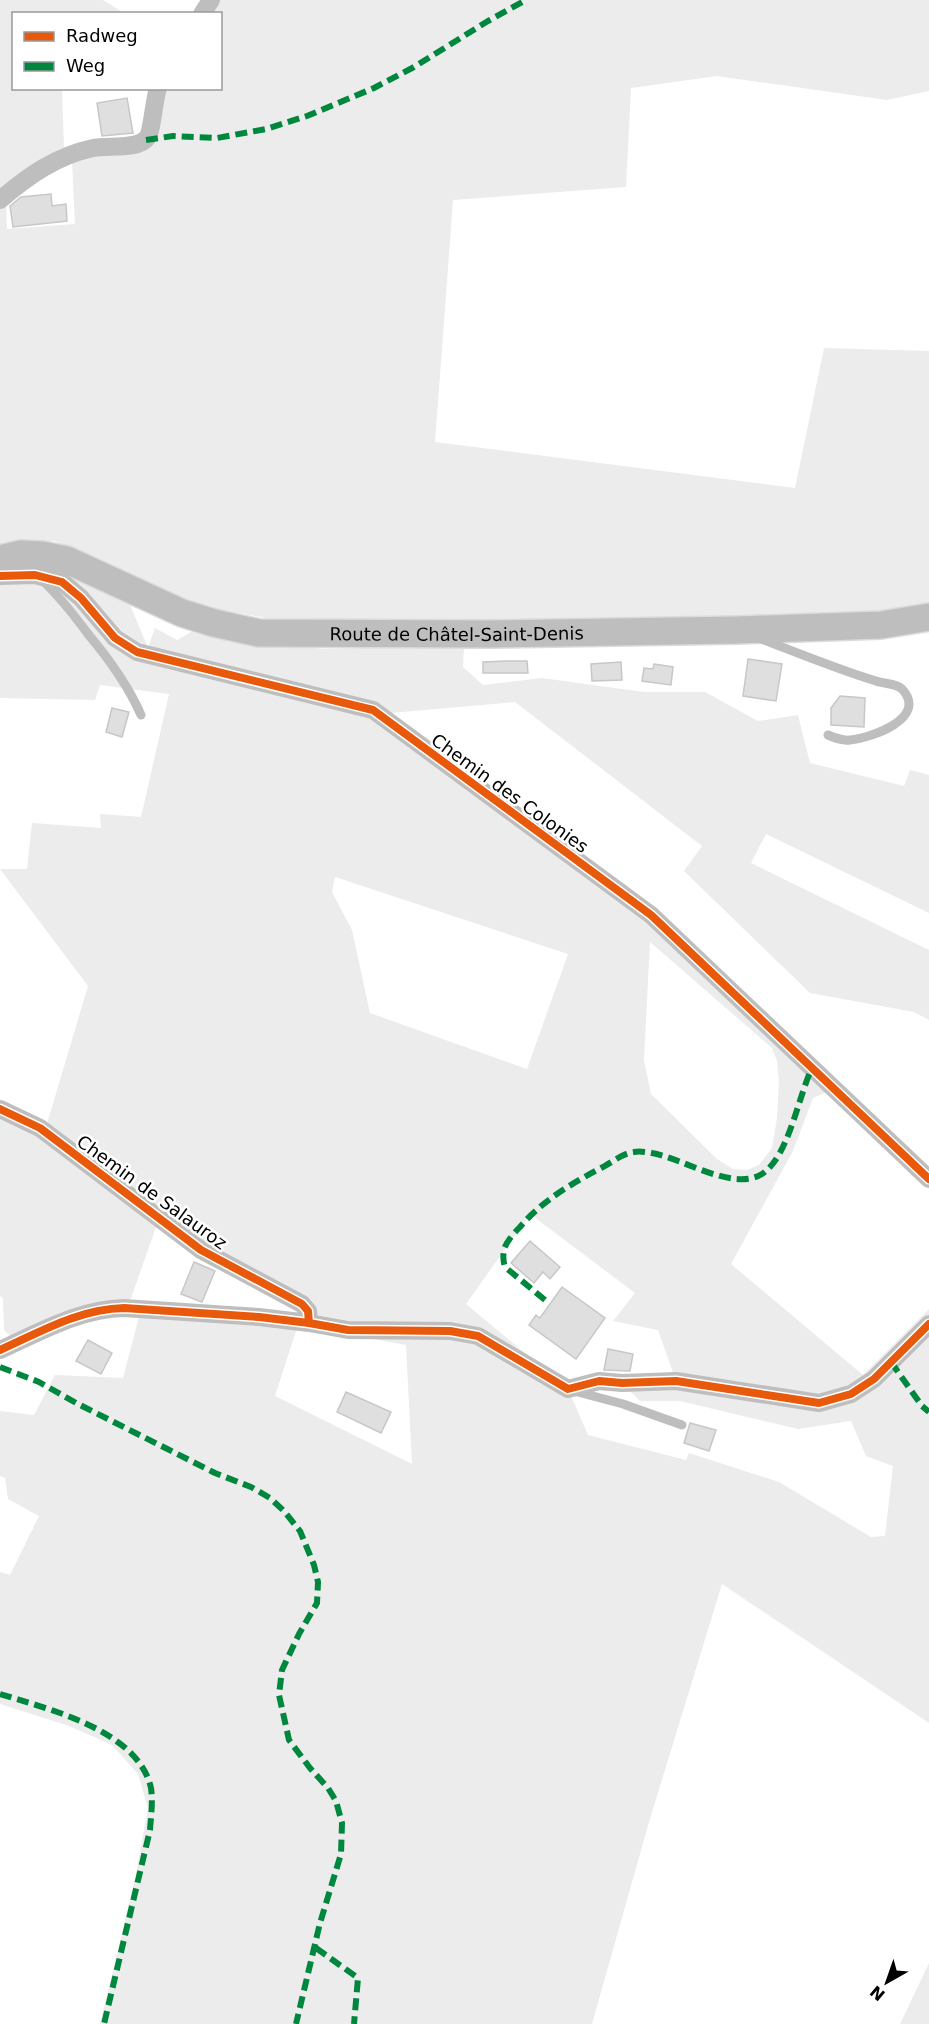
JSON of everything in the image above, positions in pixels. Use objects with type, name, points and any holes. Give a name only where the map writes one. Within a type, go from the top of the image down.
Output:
[{"type":"main road","name":"Route de Châtel-Saint-Denis","points":[[0,559],[21,555],[42,555],[67,560],[182,613],[259,633],[489,634],[737,630],[881,625],[928,618]]},
{"type":"street","points":[[1,199],[40,169],[73,153],[96,147],[137,145],[146,140],[149,135],[157,90]]},
{"type":"street","name":"Chemin des Colonies","points":[[0,576],[37,575],[62,582],[81,598],[115,638],[137,652],[373,710],[651,915],[929,1179]]},
{"type":"street","name":"Chemin de Salauroz","points":[[0,1109],[47,1133],[201,1250],[302,1304],[308,1311],[309,1323]]},
{"type":"street","points":[[0,1350],[80,1314],[105,1309],[259,1317],[348,1330],[450,1331],[478,1336],[568,1389],[599,1381],[622,1383],[676,1381],[819,1403],[851,1394],[874,1379],[929,1324]]},
{"type":"lane","points":[[37,575],[59,596],[111,662],[132,694],[141,715]]},
{"type":"lane","points":[[737,630],[878,682],[900,687],[909,697],[910,705],[907,713],[889,730],[848,741],[828,735]]},
{"type":"lane","points":[[568,1389],[623,1404],[682,1425]]},
{"type":"shaded area","points":[[0,0],[103,0],[122,12],[12,12],[12,90],[62,90],[64,147],[151,145],[150,90],[222,90],[222,12],[197,12],[205,0],[929,0],[929,91],[887,100],[717,76],[631,88],[626,187],[453,200],[435,442],[795,488],[824,348],[929,351],[929,604],[876,615],[657,623],[431,620],[291,623],[178,601],[55,541],[0,545]],"holes":[[[72,162],[75,224],[7,229],[6,198]]]},
{"type":"shaded area","points":[[55,568],[128,600],[148,648],[155,628],[177,640],[191,632],[242,642],[324,649],[464,645],[463,667],[483,685],[542,678],[644,692],[705,692],[758,721],[798,715],[810,763],[904,786],[910,770],[929,775],[929,913],[766,834],[751,863],[929,950],[929,1020],[914,1012],[810,993],[684,871],[702,846],[515,702],[391,713],[662,914],[827,1092],[813,1098],[793,1151],[731,1264],[863,1375],[929,1309],[929,1723],[722,1584],[649,1822],[592,2024],[100,2024],[135,1879],[148,1808],[138,1774],[112,1745],[69,1726],[0,1704],[0,1572],[10,1575],[39,1516],[8,1499],[5,1478],[0,1476],[0,1411],[34,1415],[55,1375],[123,1378],[141,1309],[297,1325],[303,1312],[156,1227],[129,1304],[12,1338],[4,1330],[3,1298],[0,1296],[0,1110],[46,1127],[88,986],[0,869],[27,869],[32,823],[101,828],[100,814],[141,817],[169,694],[100,685],[95,700],[0,698],[0,569]],"holes":[[[335,877],[568,954],[527,1069],[370,1013],[352,930],[332,892]],[[650,942],[772,1048],[777,1061],[779,1081],[777,1118],[772,1148],[759,1165],[747,1170],[733,1169],[717,1159],[651,1094],[644,1060]],[[530,1214],[635,1293],[613,1321],[658,1330],[676,1381],[622,1383],[640,1401],[680,1401],[798,1429],[851,1421],[866,1456],[893,1466],[885,1536],[871,1537],[779,1482],[689,1453],[686,1460],[588,1435],[568,1389],[466,1304]],[[298,1325],[406,1345],[412,1464],[275,1396]]]},
{"type":"shaded area","points":[[929,1963],[929,2024],[900,2024]]},
{"type":"building","points":[[127,98],[133,133],[102,136],[97,103]]},
{"type":"building","points":[[51,194],[52,206],[66,204],[67,221],[13,227],[10,206],[21,197]]},
{"type":"building","points":[[748,659],[782,664],[776,701],[743,696]]},
{"type":"building","points":[[527,661],[528,673],[483,673],[483,662]]},
{"type":"building","points":[[621,662],[622,680],[592,681],[591,664]]},
{"type":"building","points":[[654,664],[673,667],[671,685],[642,681],[644,668],[653,669]]},
{"type":"building","points":[[840,696],[865,698],[864,727],[831,725],[831,708]]},
{"type":"building","points":[[112,708],[129,712],[122,737],[106,732]]},
{"type":"building","points":[[530,1241],[560,1267],[550,1279],[543,1272],[534,1283],[511,1263]]},
{"type":"building","points":[[194,1262],[215,1271],[202,1302],[181,1294]]},
{"type":"building","points":[[562,1287],[605,1318],[576,1359],[529,1325],[536,1315],[540,1318]]},
{"type":"building","points":[[88,1340],[112,1353],[101,1374],[76,1361]]},
{"type":"building","points":[[608,1349],[633,1354],[630,1371],[604,1370]]},
{"type":"building","points":[[346,1392],[391,1412],[381,1433],[337,1412]]},
{"type":"building","points":[[690,1423],[716,1430],[709,1451],[684,1443]]},
{"type":"marked path","points":[[146,140],[173,136],[217,138],[266,129],[307,116],[374,88],[414,67],[526,0]]},
{"type":"marked path","points":[[545,1300],[505,1267],[503,1258],[504,1249],[509,1240],[538,1209],[579,1180],[621,1156],[634,1152],[648,1152],[664,1156],[722,1177],[737,1179],[762,1174],[779,1154],[786,1140],[812,1068]]},
{"type":"marked path","points":[[891,1362],[922,1406],[929,1412]]},
{"type":"marked path","points":[[0,1367],[39,1382],[215,1473],[251,1487],[270,1498],[300,1531],[314,1565],[318,1582],[317,1603],[282,1670],[279,1695],[289,1740],[328,1788],[336,1801],[342,1823],[341,1854],[320,1923],[296,2024]]},
{"type":"marked path","points":[[0,1694],[65,1715],[110,1737],[129,1751],[143,1768],[151,1788],[150,1830],[104,2024]]},
{"type":"marked path","points":[[316,1948],[358,1978],[354,2024]]},
{"type":"cycle path","points":[[0,576],[35,575],[62,582],[81,598],[115,638],[137,652],[373,710],[651,915],[929,1179]]},
{"type":"cycle path","points":[[0,1109],[40,1128],[201,1250],[302,1304],[308,1311],[309,1323]]},
{"type":"cycle path","points":[[0,1350],[76,1317],[91,1312],[124,1308],[259,1317],[348,1330],[450,1331],[478,1336],[568,1389],[599,1381],[622,1383],[676,1381],[819,1403],[851,1394],[874,1379],[929,1324]]}]
